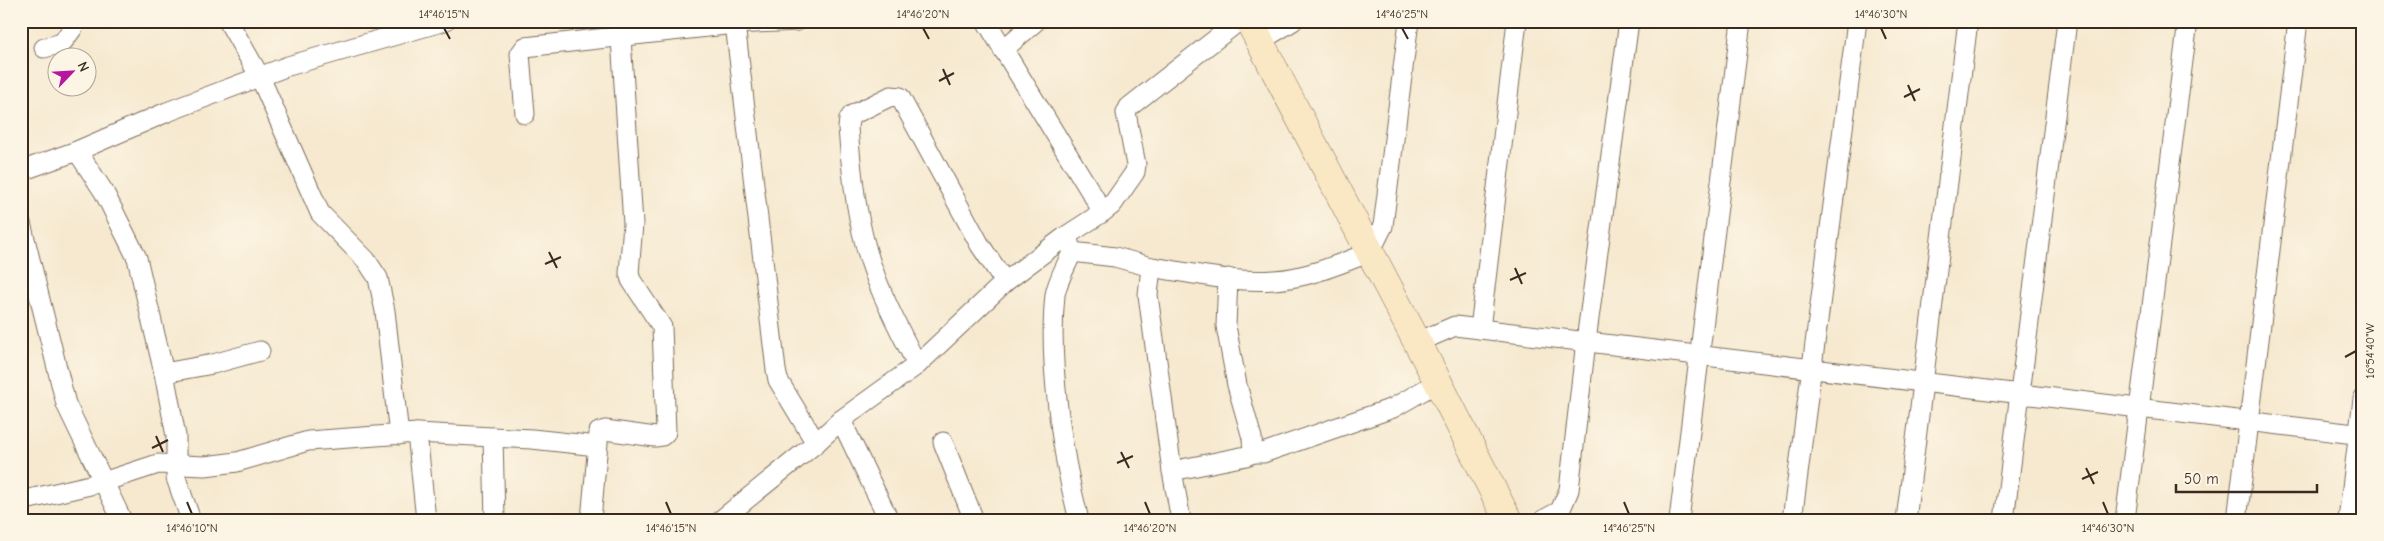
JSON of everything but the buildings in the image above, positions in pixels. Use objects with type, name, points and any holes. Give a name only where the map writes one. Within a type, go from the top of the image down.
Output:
[{"type":"street","points":[[44,48],[62,43],[73,28],[71,21]]},
{"type":"street","points":[[21,171],[77,151],[168,112],[288,66],[445,21]]},
{"type":"street","points":[[525,114],[520,54],[525,47],[569,41],[619,30],[798,21]]},
{"type":"street","points":[[986,21],[1103,212]]},
{"type":"street","points":[[1003,50],[1036,21]]},
{"type":"street","points":[[721,520],[816,443],[841,420],[917,365],[1005,282],[1069,244],[1112,205],[1135,172],[1136,165],[1126,113],[1129,107],[1239,21]]},
{"type":"street","points":[[1293,21],[1255,31],[1418,342],[1508,520]]},
{"type":"street","points":[[1069,244],[1151,267],[1228,278],[1274,280],[1322,269],[1370,252],[1383,226],[1409,21]]},
{"type":"street","points":[[1480,329],[1518,21]]},
{"type":"street","points":[[1543,520],[1560,511],[1569,490],[1586,341],[1629,21]]},
{"type":"street","points":[[1679,520],[1741,21]]},
{"type":"street","points":[[1792,520],[1857,21]]},
{"type":"street","points":[[1906,520],[1968,21]]},
{"type":"street","points":[[2004,520],[2067,21]]},
{"type":"street","points":[[2125,520],[2188,21]]},
{"type":"street","points":[[2237,520],[2298,21]]},
{"type":"street","points":[[230,22],[260,77],[320,213],[366,260],[378,278],[426,520]]},
{"type":"street","points":[[735,24],[776,370],[778,380],[816,443]]},
{"type":"street","points":[[591,520],[599,432],[605,430],[655,437],[662,436],[666,432],[662,327],[630,280],[629,274],[633,224],[619,30]]},
{"type":"street","points":[[917,365],[875,276],[865,244],[852,186],[848,119],[852,115],[891,96],[900,97],[980,245],[1005,282]]},
{"type":"street","points":[[77,151],[104,192],[137,258],[164,373],[176,436],[176,478],[192,520]]},
{"type":"street","points":[[21,223],[66,404],[122,520]]},
{"type":"street","points":[[1069,244],[1055,293],[1055,345],[1063,439],[1070,484],[1079,520]]},
{"type":"street","points":[[1151,267],[1148,295],[1172,470],[1181,520]]},
{"type":"street","points":[[1228,278],[1226,326],[1237,385],[1252,438],[1253,453]]},
{"type":"street","points":[[1418,342],[1455,326],[2361,434]]},
{"type":"street","points":[[164,373],[213,364],[260,351]]},
{"type":"street","points":[[1172,470],[1253,453],[1263,453],[1393,408],[1438,382]]},
{"type":"street","points":[[2348,520],[2361,434],[2363,399]]},
{"type":"street","points":[[841,420],[890,520]]},
{"type":"street","points":[[21,501],[103,482],[158,464],[205,466],[237,462],[308,441],[408,434],[493,437],[597,446]]},
{"type":"street","points":[[493,437],[495,520]]},
{"type":"street","points":[[943,442],[974,520]]}]
